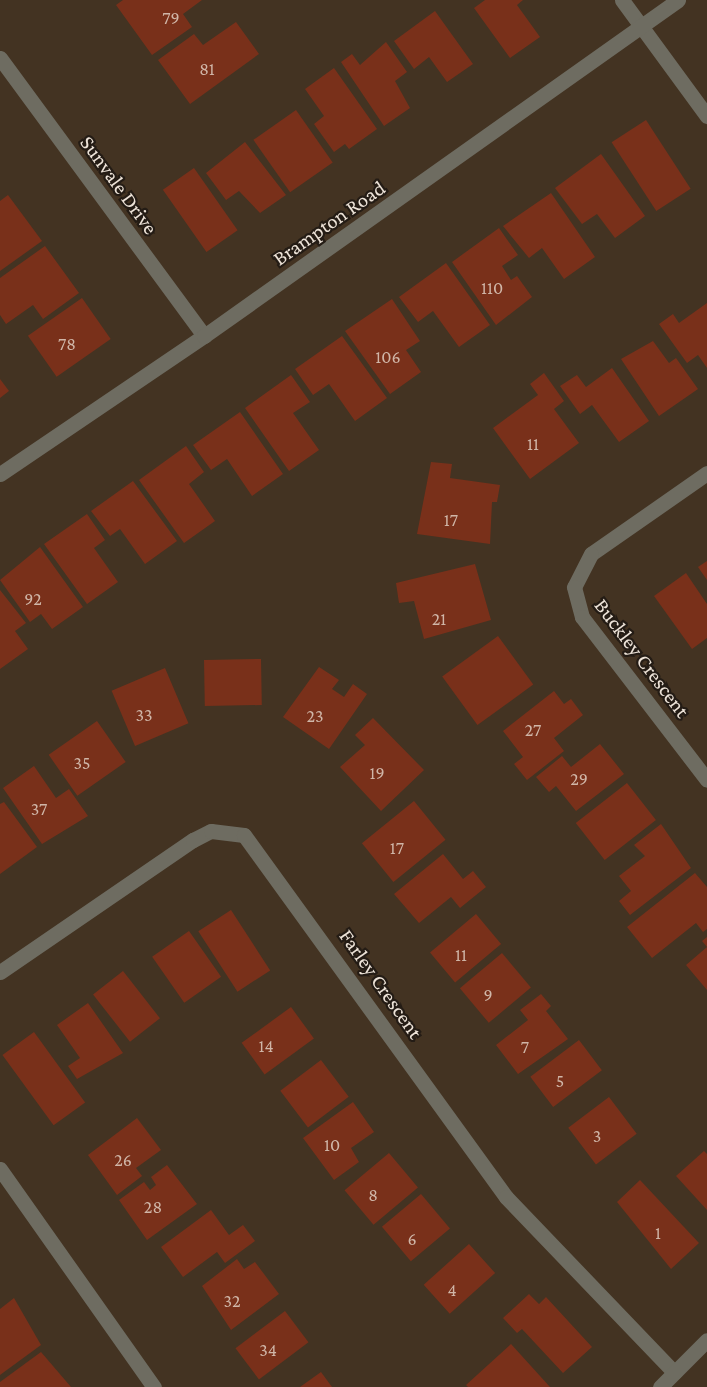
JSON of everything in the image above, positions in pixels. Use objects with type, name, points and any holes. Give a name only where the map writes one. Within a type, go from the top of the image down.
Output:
[{"type":"street","points":[[622,0],[707,116]]},
{"type":"street","name":"Brampton Road","points":[[0,474],[204,336],[678,0]]},
{"type":"street","name":"Sunvale Drive","points":[[0,58],[204,336]]},
{"type":"street","name":"Buckley Crescent","points":[[707,473],[591,554],[574,587],[582,617],[707,780]]},
{"type":"street","name":"Farley Crescent","points":[[0,972],[193,840],[212,831],[244,834],[506,1197],[674,1372]]},
{"type":"street","points":[[0,1169],[154,1387]]},
{"type":"street","points":[[660,1387],[707,1340]]},
{"type":"building","points":[[123,0],[202,0],[183,14],[192,27],[152,55],[116,5]]},
{"type":"building","points":[[485,0],[523,0],[517,5],[540,37],[510,58],[474,8]]},
{"type":"building","points":[[435,11],[473,64],[447,82],[429,57],[414,69],[394,41]]},
{"type":"building","points":[[236,22],[259,54],[190,104],[158,60],[194,34],[203,45]]},
{"type":"building","points":[[386,42],[407,72],[395,81],[410,108],[384,126],[341,62],[352,54],[360,65]]},
{"type":"building","points":[[334,68],[377,129],[349,149],[345,144],[334,152],[314,124],[324,116],[305,89]]},
{"type":"building","points":[[296,110],[333,162],[290,192],[253,140]]},
{"type":"building","points":[[646,120],[691,189],[656,211],[612,142]]},
{"type":"building","points":[[245,142],[286,195],[260,213],[239,191],[226,200],[206,173]]},
{"type":"building","points":[[601,154],[645,216],[615,238],[597,214],[582,224],[555,188]]},
{"type":"building","points":[[194,168],[238,230],[206,252],[163,190]]},
{"type":"building","points":[[551,193],[595,257],[564,279],[542,248],[529,258],[503,226]]},
{"type":"building","points":[[8,195],[42,241],[0,271],[0,201]]},
{"type":"building","points":[[499,228],[518,255],[502,266],[511,280],[517,276],[532,297],[496,325],[452,262]]},
{"type":"building","points":[[45,246],[79,293],[43,319],[33,305],[6,324],[0,315],[0,278]]},
{"type":"building","points":[[446,263],[490,325],[459,347],[433,311],[418,322],[399,297]]},
{"type":"building","points":[[82,298],[111,339],[57,377],[28,336]]},
{"type":"building","points":[[392,299],[420,341],[406,350],[421,372],[390,394],[345,331]]},
{"type":"building","points":[[707,303],[707,368],[698,355],[687,363],[659,324],[673,314],[679,323]]},
{"type":"building","points":[[342,336],[387,398],[355,421],[329,384],[313,395],[295,369]]},
{"type":"building","points":[[653,341],[669,363],[676,358],[698,389],[659,416],[621,359]]},
{"type":"building","points":[[612,368],[649,421],[619,442],[592,405],[580,414],[560,386],[577,375],[586,387]]},
{"type":"building","points":[[544,373],[564,401],[554,409],[579,443],[530,479],[493,428],[538,395],[530,384]]},
{"type":"building","points":[[291,375],[310,402],[293,413],[319,450],[289,471],[245,408]]},
{"type":"building","points":[[0,379],[9,391],[0,398]]},
{"type":"building","points":[[240,412],[283,474],[252,496],[227,459],[211,470],[193,445]]},
{"type":"building","points":[[186,446],[204,472],[189,484],[215,521],[184,543],[139,480]]},
{"type":"building","points":[[431,462],[452,464],[450,478],[500,485],[497,502],[492,502],[490,544],[417,534]]},
{"type":"building","points":[[133,481],[177,541],[145,564],[120,529],[110,536],[91,511]]},
{"type":"building","points":[[87,514],[105,540],[94,548],[118,582],[87,604],[44,544]]},
{"type":"building","points":[[40,547],[83,607],[52,629],[41,614],[30,622],[0,580]]},
{"type":"building","points":[[707,561],[707,580],[698,567]]},
{"type":"building","points":[[475,564],[491,620],[424,639],[414,601],[399,603],[396,583]]},
{"type":"building","points":[[686,573],[707,604],[707,638],[692,649],[654,596]]},
{"type":"building","points":[[0,590],[26,623],[15,631],[28,649],[0,669]]},
{"type":"building","points":[[498,636],[533,685],[477,725],[442,677]]},
{"type":"building","points":[[261,659],[262,705],[205,706],[204,660]]},
{"type":"building","points":[[319,667],[339,680],[332,689],[344,697],[353,684],[367,694],[329,749],[283,717]]},
{"type":"building","points":[[165,668],[188,723],[135,746],[112,691]]},
{"type":"building","points":[[554,691],[564,704],[571,699],[583,715],[554,738],[564,751],[527,780],[514,764],[523,757],[503,731]]},
{"type":"building","points":[[373,718],[424,770],[381,811],[340,767],[365,745],[355,735]]},
{"type":"building","points":[[97,721],[126,762],[77,796],[49,755]]},
{"type":"building","points":[[600,744],[624,774],[576,811],[556,786],[549,792],[536,777],[562,756],[571,767]]},
{"type":"building","points":[[34,766],[56,798],[69,789],[88,816],[42,844],[3,788]]},
{"type":"building","points":[[627,783],[656,820],[605,860],[576,823]]},
{"type":"building","points":[[414,801],[445,840],[393,882],[362,843]]},
{"type":"building","points":[[4,802],[37,847],[0,874],[0,804]]},
{"type":"building","points":[[661,824],[691,868],[630,915],[619,901],[631,891],[619,876],[645,856],[634,845]]},
{"type":"building","points":[[443,854],[463,879],[473,871],[486,887],[460,908],[451,897],[419,923],[394,894]]},
{"type":"building","points":[[695,873],[707,887],[707,929],[703,932],[696,923],[652,958],[627,927]]},
{"type":"building","points":[[231,910],[270,970],[238,992],[198,931]]},
{"type":"building","points":[[476,914],[501,944],[455,982],[430,953]]},
{"type":"building","points":[[189,931],[221,977],[184,1003],[152,957]]},
{"type":"building","points":[[707,937],[707,947],[702,941]]},
{"type":"building","points":[[707,947],[707,990],[686,965]]},
{"type":"building","points":[[502,953],[531,987],[489,1023],[460,988]]},
{"type":"building","points":[[123,971],[160,1018],[130,1042],[93,994]]},
{"type":"building","points":[[541,994],[551,1006],[546,1011],[568,1039],[518,1074],[496,1045],[528,1020],[520,1010]]},
{"type":"building","points":[[88,1003],[123,1053],[77,1079],[68,1066],[80,1058],[57,1025]]},
{"type":"building","points":[[291,1007],[314,1039],[265,1074],[242,1043]]},
{"type":"building","points":[[34,1032],[85,1102],[54,1125],[2,1055]]},
{"type":"building","points":[[579,1040],[602,1070],[553,1107],[530,1077]]},
{"type":"building","points":[[321,1060],[349,1097],[308,1127],[280,1091]]},
{"type":"building","points":[[609,1097],[637,1134],[596,1164],[568,1128]]},
{"type":"building","points":[[353,1102],[374,1132],[351,1148],[359,1162],[334,1180],[303,1138]]},
{"type":"building","points":[[137,1118],[161,1150],[136,1168],[142,1176],[117,1195],[88,1155]]},
{"type":"building","points":[[704,1151],[707,1154],[707,1210],[676,1176]]},
{"type":"building","points":[[389,1153],[418,1187],[373,1225],[345,1190]]},
{"type":"building","points":[[167,1165],[197,1204],[147,1240],[119,1200],[144,1182],[150,1190],[156,1185],[151,1177]]},
{"type":"building","points":[[640,1180],[699,1243],[671,1269],[617,1202]]},
{"type":"building","points":[[421,1194],[450,1228],[411,1261],[382,1227]]},
{"type":"building","points":[[211,1210],[229,1235],[243,1225],[255,1241],[225,1263],[217,1252],[183,1277],[161,1247]]},
{"type":"building","points":[[469,1244],[495,1273],[450,1314],[424,1285]]},
{"type":"building","points":[[237,1259],[244,1269],[255,1262],[279,1294],[231,1330],[202,1286]]},
{"type":"building","points":[[529,1294],[539,1304],[546,1297],[592,1347],[563,1373],[522,1329],[517,1333],[503,1318]]},
{"type":"building","points":[[14,1298],[41,1345],[0,1375],[0,1309]]},
{"type":"building","points":[[285,1311],[308,1342],[259,1379],[235,1348]]},
{"type":"building","points":[[511,1344],[550,1387],[468,1387],[466,1385]]},
{"type":"building","points":[[41,1352],[71,1387],[0,1387],[0,1382]]},
{"type":"building","points":[[321,1372],[332,1387],[300,1387]]}]
